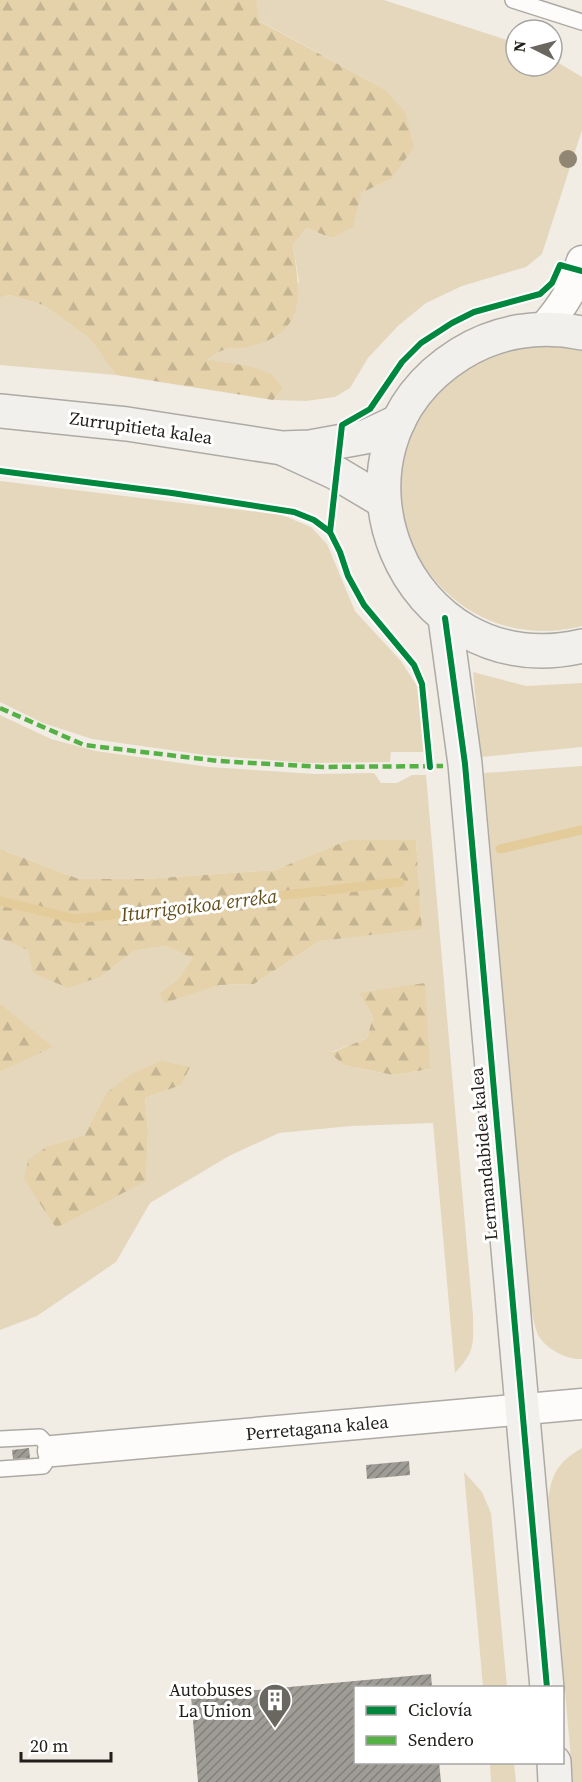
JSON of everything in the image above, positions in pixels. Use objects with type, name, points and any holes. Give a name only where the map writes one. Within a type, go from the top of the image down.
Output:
[{"type":"street","points":[[543,328],[564,305],[574,286],[582,261]]},
{"type":"street","points":[[582,333],[543,328],[507,333],[474,345],[443,364],[418,390],[399,421],[389,446],[384,473],[383,501],[393,545],[403,566],[414,585],[446,618],[480,639],[519,650],[560,651],[582,646]]},
{"type":"street","name":"Zurrupitieta kalea","points":[[0,411],[127,424],[282,448],[310,447],[365,437],[399,421]]},
{"type":"street","name":"Zurrupitieta kalea","points":[[282,448],[336,473],[383,501]]},
{"type":"street","name":"Lermandabidea kalea","points":[[446,618],[465,764],[547,1686]]},
{"type":"street","name":"Perretagana kalea","points":[[53,1451],[582,1404]]},
{"type":"street","points":[[554,1764],[555,1782]]},
{"type":"lane","points":[[513,0],[582,22]]},
{"type":"lane","points":[[0,1439],[40,1437],[53,1451],[43,1466],[0,1469]]},
{"type":"shaded area","points":[[255,0],[384,0],[504,39],[504,78],[564,78],[564,66],[582,77],[582,130],[542,254],[526,267],[462,286],[426,303],[398,326],[368,358],[350,388],[335,397],[306,401],[273,400],[283,389],[208,360],[220,350],[256,345],[299,282],[293,245],[307,228],[331,238],[361,193],[391,179],[384,89],[258,20],[257,1]]},
{"type":"shaded area","points":[[9,295],[43,305],[90,339],[116,375],[0,365],[0,298]]},
{"type":"shaded area","points":[[538,345],[582,350],[582,626],[552,631],[523,630],[496,623],[470,611],[448,594],[429,573],[414,548],[404,519],[400,492],[402,465],[410,439],[422,414],[439,393],[459,374],[482,359],[507,349]]},
{"type":"shaded area","points":[[0,481],[282,515],[311,527],[327,544],[355,611],[401,661],[419,689],[424,752],[391,752],[390,762],[307,763],[205,755],[92,739],[43,723],[0,702]]},
{"type":"shaded area","points":[[473,672],[526,686],[582,683],[582,747],[481,757]]},
{"type":"shaded area","points":[[0,715],[51,739],[96,751],[209,767],[315,774],[374,773],[381,783],[397,783],[412,775],[426,775],[473,1316],[472,1347],[467,1358],[455,1373],[433,1123],[351,1126],[279,1133],[229,1156],[150,1203],[116,1262],[37,1316],[0,1330],[0,1072],[52,1047],[0,1003],[0,938],[102,976],[134,951],[165,946],[192,958],[178,979],[159,993],[164,1002],[220,985],[254,984],[320,941],[422,928],[416,840],[348,840],[275,870],[145,879],[79,879],[0,849]],"holes":[[[359,993],[430,1069],[393,1075],[343,1065],[332,1052],[367,1038],[373,1017]],[[181,1085],[145,1098],[148,1130],[146,1181],[48,1146],[84,1135],[106,1093]]]},
{"type":"shaded area","points":[[582,766],[582,1359],[577,1359],[553,1350],[540,1338],[531,1310],[484,773]]},
{"type":"shaded area","points":[[582,1448],[582,1782],[573,1782],[548,1499],[554,1475],[562,1463]]},
{"type":"shaded area","points":[[464,1472],[482,1492],[491,1513],[507,1686],[483,1686]]},
{"type":"shaded area","points":[[490,1764],[514,1764],[516,1782],[491,1782]]},
{"type":"green space","points":[[0,0],[255,0],[259,21],[384,89],[405,112],[414,147],[391,179],[361,193],[353,227],[331,238],[307,228],[293,245],[298,292],[297,306],[293,318],[285,329],[273,338],[256,345],[226,349],[208,360],[248,366],[272,374],[283,389],[273,400],[116,375],[90,339],[43,305],[9,295],[0,298]]},
{"type":"green space","points":[[348,840],[416,840],[422,929],[320,941],[254,984],[220,985],[164,1003],[159,993],[178,979],[192,958],[165,946],[134,951],[102,976],[68,988],[33,973],[28,950],[0,938],[0,849],[79,879],[145,879],[275,870]]},
{"type":"green space","points":[[425,983],[430,1069],[393,1075],[343,1065],[331,1053],[367,1038],[373,1017],[359,993]]},
{"type":"green space","points":[[0,1003],[53,1047],[0,1072]]},
{"type":"green space","points":[[161,1061],[190,1067],[181,1085],[145,1098],[148,1130],[146,1181],[56,1228],[24,1179],[28,1160],[48,1146],[84,1135],[106,1093],[131,1074]]},
{"type":"building","points":[[29,1448],[30,1458],[13,1459],[12,1450]]},
{"type":"building","points":[[409,1461],[410,1475],[367,1479],[366,1465]]},
{"type":"building","name":"Autobuses La Union","points":[[431,1674],[432,1686],[354,1686],[354,1764],[439,1764],[441,1782],[198,1782],[191,1696]]},
{"type":"waterway","name":"Iturrigoikoa erreka","points":[[500,849],[582,830]]},
{"type":"waterway","name":"Iturrigoikoa erreka","points":[[0,901],[75,919],[400,882]]},
{"type":"marked path","points":[[0,708],[84,745],[219,761],[322,767],[443,766]]},
{"type":"cycle path","points":[[330,532],[342,425],[370,409],[402,362],[421,343],[474,312],[540,294],[552,283],[560,265],[582,271]]},
{"type":"cycle path","points":[[0,471],[172,493],[294,512],[314,520],[330,532],[348,576],[364,605],[414,665],[422,684],[430,767]]},
{"type":"cycle path","points":[[445,618],[465,764],[547,1686]]},
{"type":"place","name":"Autobuses La Union","points":[[275,1729]]}]
